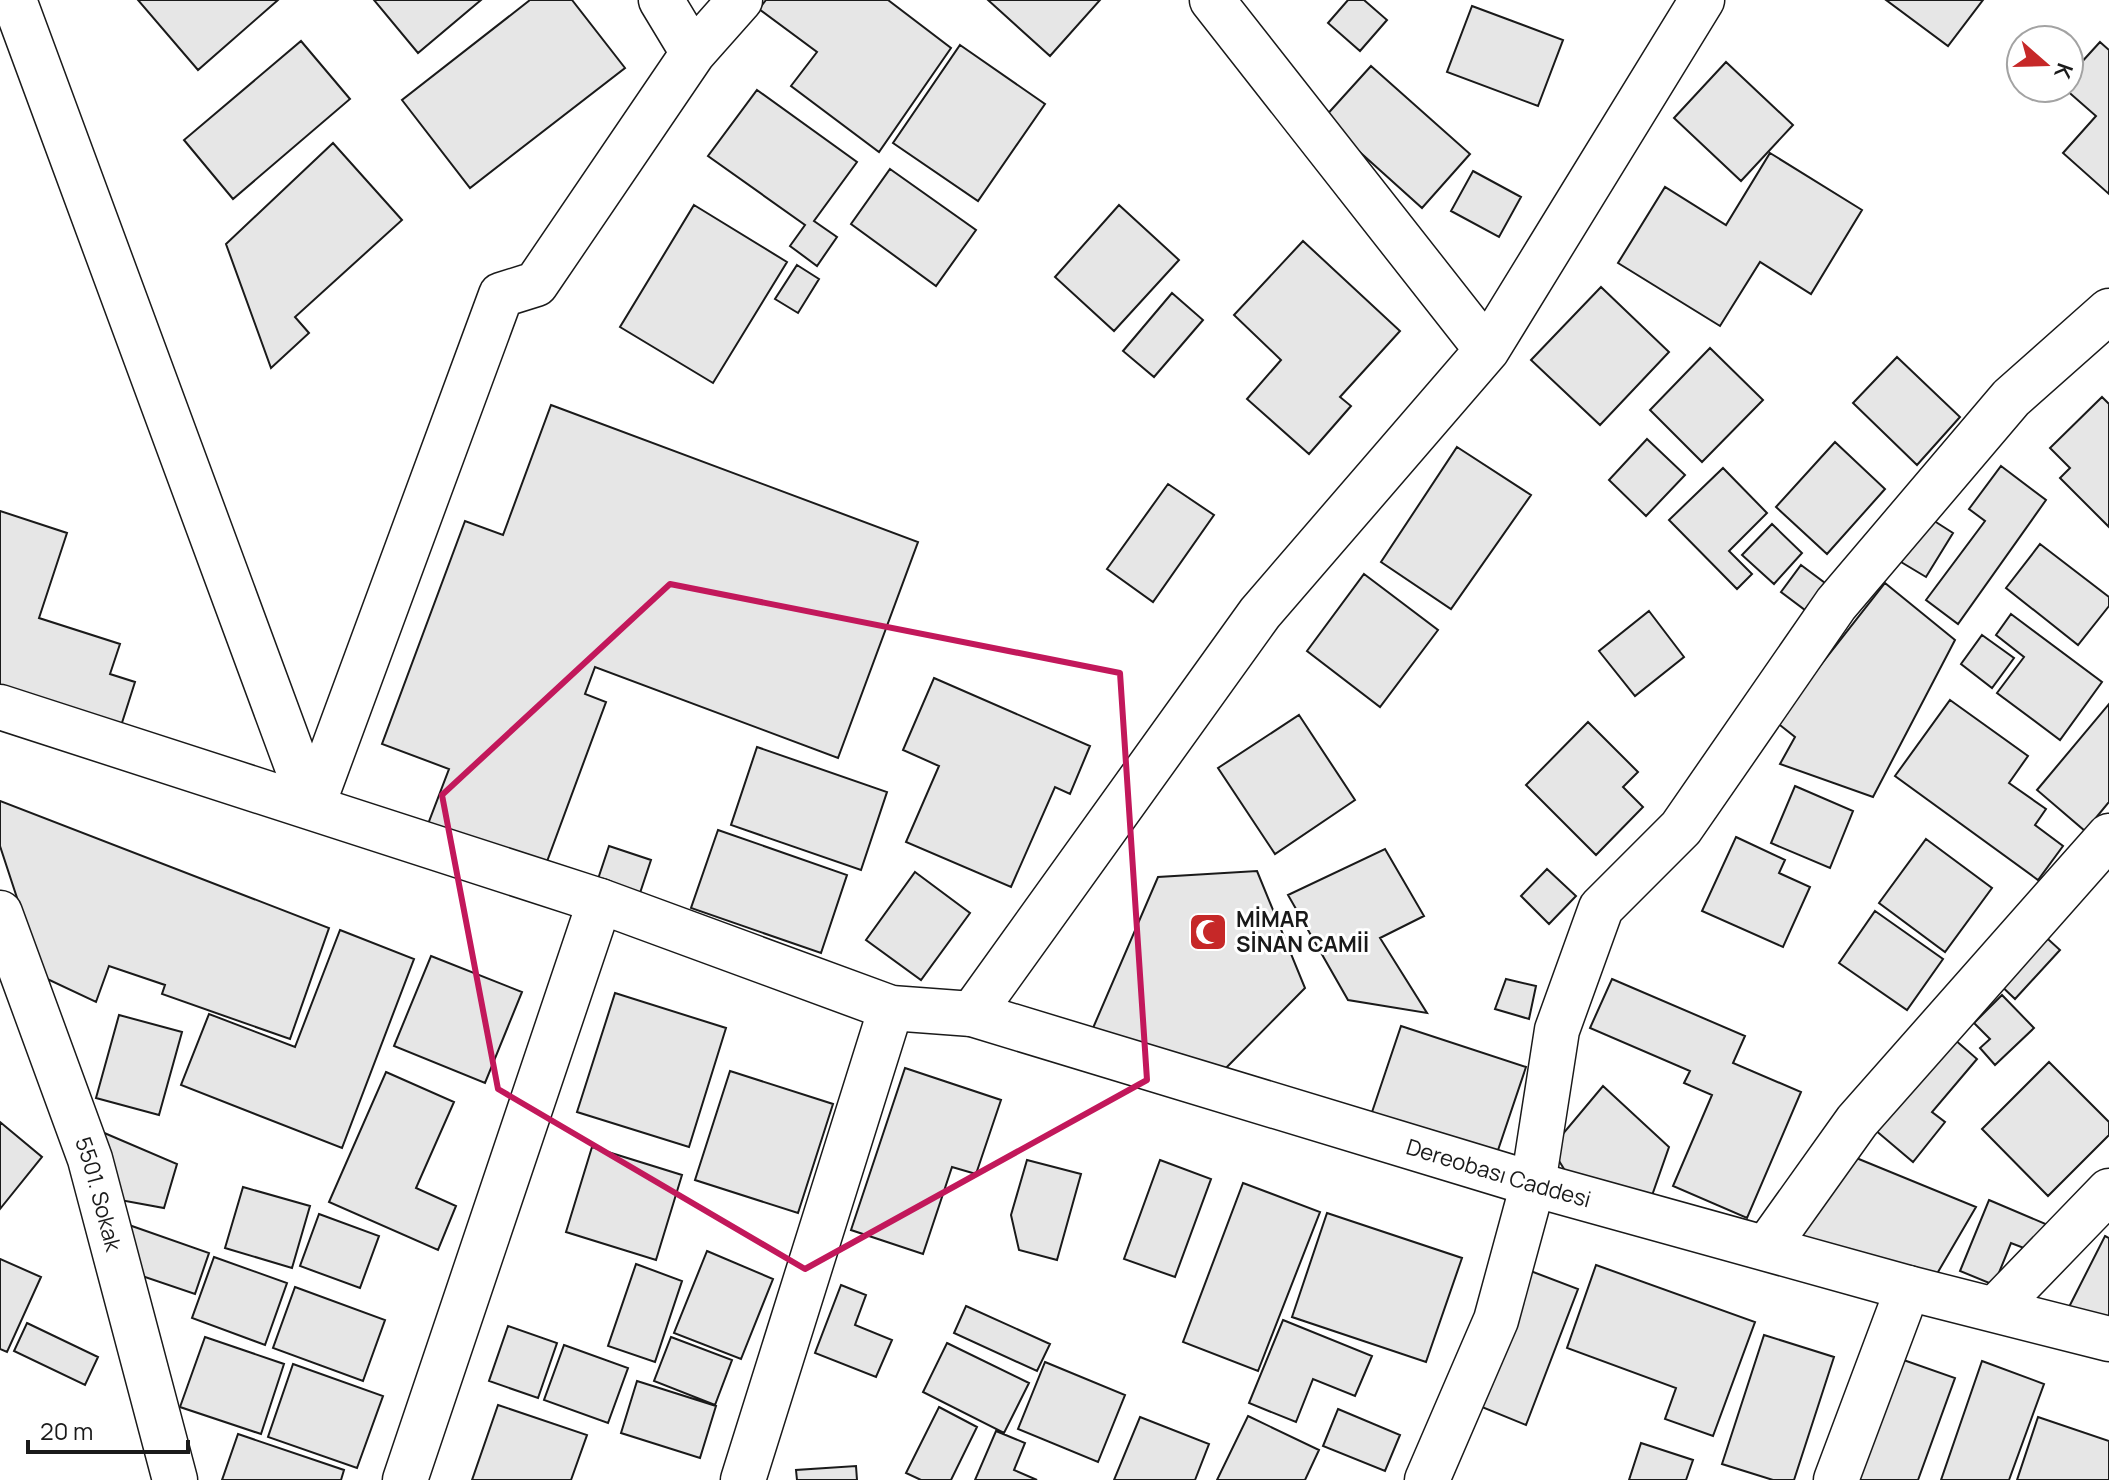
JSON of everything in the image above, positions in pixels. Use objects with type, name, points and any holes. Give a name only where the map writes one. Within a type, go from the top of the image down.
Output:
[{"type":"street","points":[[14,0],[312,807]]},
{"type":"street","points":[[661,0],[693,53]]},
{"type":"street","points":[[312,807],[501,295],[536,284],[693,53],[740,0]]},
{"type":"street","points":[[1212,0],[1487,350]]},
{"type":"street","points":[[972,1014],[1260,613],[1487,350],[1702,0]]},
{"type":"street","points":[[1427,1480],[1496,1320],[1533,1184],[1557,1030],[1601,908],[1681,828],[1836,604],[2011,398],[2109,311]]},
{"type":"street","name":"Dereobası Caddesi","points":[[0,707],[600,901],[891,1008],[972,1014],[1533,1184],[1908,1288],[2109,1339]]},
{"type":"street","points":[[1767,1247],[1857,1121],[2109,836]]},
{"type":"street","points":[[405,1480],[600,901]]},
{"type":"street","name":"5501. Sokak","points":[[0,913],[90,1159],[175,1480]]},
{"type":"street","points":[[743,1480],[891,1008]]},
{"type":"street","points":[[1995,1309],[2109,1191]]},
{"type":"street","points":[[1836,1480],[1908,1288]]},
{"type":"highlighted area","points":[[670,584],[1120,673],[1147,1080],[805,1269],[498,1089],[442,795]]},
{"type":"building","points":[[138,0],[278,0],[198,70]]},
{"type":"building","points":[[374,0],[481,0],[418,53]]},
{"type":"building","points":[[530,0],[572,0],[625,68],[470,188],[402,100]]},
{"type":"building","points":[[766,0],[888,0],[951,48],[879,152],[791,86],[817,52],[759,9]]},
{"type":"building","points":[[988,0],[1100,0],[1050,56]]},
{"type":"building","points":[[1348,0],[1364,0],[1387,20],[1360,51],[1328,23]]},
{"type":"building","points":[[1886,0],[1983,0],[1948,46]]},
{"type":"building","points":[[1472,6],[1563,40],[1538,106],[1447,72]]},
{"type":"building","points":[[301,41],[350,99],[233,199],[184,140]]},
{"type":"building","points":[[2100,42],[2109,50],[2109,194],[2063,153],[2096,116],[2082,104],[2085,104],[2085,58]]},
{"type":"building","points":[[960,45],[1045,104],[978,201],[893,143]]},
{"type":"building","points":[[1726,62],[1793,125],[1741,181],[1674,118]]},
{"type":"building","points":[[1371,66],[1470,154],[1422,208],[1323,119]]},
{"type":"building","points":[[757,90],[857,162],[814,221],[837,237],[817,266],[790,246],[805,225],[708,156]]},
{"type":"building","points":[[333,143],[402,220],[295,317],[309,333],[271,368],[226,244]]},
{"type":"building","points":[[1770,153],[1862,210],[1811,294],[1760,262],[1720,326],[1618,263],[1665,187],[1726,225]]},
{"type":"building","points":[[890,169],[976,230],[936,286],[851,224]]},
{"type":"building","points":[[1473,171],[1521,197],[1499,237],[1451,211]]},
{"type":"building","points":[[694,205],[787,262],[713,383],[620,327]]},
{"type":"building","points":[[1119,205],[1179,260],[1114,331],[1055,277]]},
{"type":"building","points":[[1303,241],[1400,331],[1340,397],[1351,406],[1309,454],[1247,399],[1281,360],[1234,315]]},
{"type":"building","points":[[797,265],[819,279],[798,313],[775,299]]},
{"type":"building","points":[[1601,287],[1669,352],[1600,425],[1531,360]]},
{"type":"building","points":[[1172,293],[1203,320],[1154,377],[1123,351]]},
{"type":"building","points":[[1710,348],[1763,400],[1702,462],[1650,410]]},
{"type":"building","points":[[1897,357],[1960,417],[1917,465],[1853,403]]},
{"type":"building","points":[[2102,397],[2109,404],[2109,527],[2060,478],[2070,468],[2050,448]]},
{"type":"building","points":[[551,405],[918,542],[838,758],[595,667],[585,694],[606,702],[542,875],[425,832],[449,769],[382,744],[465,521],[503,535]]},
{"type":"building","points":[[1647,439],[1685,475],[1646,516],[1609,480]]},
{"type":"building","points":[[1835,442],[1885,489],[1827,554],[1776,507]]},
{"type":"building","points":[[1457,447],[1531,495],[1451,609],[1381,562]]},
{"type":"building","points":[[2001,466],[2046,500],[1958,624],[1926,600],[1985,521],[1969,509]]},
{"type":"building","points":[[1723,468],[1767,513],[1729,551],[1752,574],[1737,589],[1669,520]]},
{"type":"building","points":[[1168,484],[1214,515],[1153,602],[1107,569]]},
{"type":"building","points":[[0,511],[67,533],[39,618],[120,644],[110,674],[135,682],[120,729],[0,690]]},
{"type":"building","points":[[1928,517],[1953,533],[1926,577],[1901,562]]},
{"type":"building","points":[[1772,524],[1802,553],[1774,584],[1742,555]]},
{"type":"building","points":[[2040,544],[2109,597],[2109,606],[2078,645],[2006,588]]},
{"type":"building","points":[[1801,565],[1825,583],[1805,610],[1781,592]]},
{"type":"building","points":[[1364,574],[1438,630],[1380,707],[1307,651]]},
{"type":"building","points":[[1885,583],[1955,640],[1873,797],[1780,764],[1795,737],[1776,722]]},
{"type":"building","points":[[1649,611],[1684,657],[1635,696],[1599,651]]},
{"type":"building","points":[[2011,614],[2102,682],[2060,740],[1997,693],[2024,657],[1996,635]]},
{"type":"building","points":[[1982,635],[2014,658],[1992,688],[1961,664]]},
{"type":"building","points":[[934,678],[1090,746],[1070,794],[1055,787],[1011,887],[906,842],[939,766],[903,750]]},
{"type":"building","points":[[1950,700],[2028,756],[2009,783],[2046,809],[2035,825],[2063,846],[2038,880],[1895,776]]},
{"type":"building","points":[[2109,704],[2109,802],[2085,831],[2037,790]]},
{"type":"building","points":[[1299,715],[1355,800],[1275,854],[1218,768]]},
{"type":"building","points":[[1588,722],[1638,772],[1623,787],[1643,807],[1596,855],[1526,785]]},
{"type":"building","points":[[757,747],[887,792],[861,870],[731,825]]},
{"type":"building","points":[[1795,786],[1853,811],[1830,868],[1771,843]]},
{"type":"building","points":[[0,801],[329,928],[290,1039],[162,994],[165,985],[109,966],[96,1002],[43,977],[0,846]]},
{"type":"building","points":[[718,830],[847,875],[821,953],[691,908]]},
{"type":"building","points":[[1736,837],[1785,860],[1779,873],[1810,887],[1783,947],[1702,911]]},
{"type":"building","points":[[1926,839],[1992,888],[1945,952],[1879,903]]},
{"type":"building","points":[[609,846],[651,860],[640,893],[598,879]]},
{"type":"building","points":[[1385,849],[1424,916],[1380,938],[1427,1013],[1348,1000],[1288,895]]},
{"type":"building","points":[[1547,869],[1576,896],[1549,924],[1521,896]]},
{"type":"building","name":"MİMAR SİNAN CAMİİ","points":[[1257,871],[1305,988],[1218,1076],[1090,1035],[1158,877]]},
{"type":"building","points":[[915,872],[970,913],[921,980],[866,940]]},
{"type":"building","points":[[1875,911],[1943,959],[1907,1010],[1839,963]]},
{"type":"building","points":[[340,930],[414,959],[342,1148],[181,1085],[209,1014],[295,1047]]},
{"type":"building","points":[[2038,930],[2060,950],[2015,999],[1993,978]]},
{"type":"building","points":[[431,956],[522,992],[485,1083],[394,1046]]},
{"type":"building","points":[[1506,979],[1536,986],[1529,1019],[1495,1009]]},
{"type":"building","points":[[1612,979],[1745,1036],[1733,1063],[1801,1092],[1747,1218],[1673,1186],[1712,1095],[1684,1083],[1690,1071],[1590,1028]]},
{"type":"building","points":[[615,993],[726,1028],[689,1147],[577,1112]]},
{"type":"building","points":[[2002,995],[2034,1028],[1995,1065],[1980,1048],[1990,1039],[1974,1023]]},
{"type":"building","points":[[119,1015],[182,1032],[159,1115],[96,1098]]},
{"type":"building","points":[[1401,1026],[1526,1067],[1495,1159],[1370,1118]]},
{"type":"building","points":[[1946,1032],[1977,1059],[1932,1112],[1945,1122],[1913,1162],[1868,1124]]},
{"type":"building","points":[[2049,1062],[2109,1122],[2109,1135],[2048,1196],[1982,1129]]},
{"type":"building","points":[[905,1068],[1001,1100],[976,1174],[952,1167],[923,1254],[851,1230]]},
{"type":"building","points":[[730,1071],[833,1104],[798,1213],[695,1180]]},
{"type":"building","points":[[386,1072],[454,1102],[416,1188],[456,1206],[438,1250],[329,1202]]},
{"type":"building","points":[[1603,1086],[1669,1147],[1649,1204],[1574,1185],[1551,1148]]},
{"type":"building","points":[[0,1122],[42,1157],[0,1209]]},
{"type":"building","points":[[102,1132],[177,1164],[164,1208],[109,1198]]},
{"type":"building","points":[[592,1147],[682,1175],[656,1260],[566,1232]]},
{"type":"building","points":[[1849,1155],[1976,1207],[1931,1284],[1791,1238]]},
{"type":"building","points":[[1027,1160],[1081,1174],[1057,1260],[1019,1250],[1011,1215]]},
{"type":"building","points":[[1160,1160],[1211,1179],[1175,1277],[1124,1259]]},
{"type":"building","points":[[1243,1183],[1320,1212],[1258,1371],[1183,1342]]},
{"type":"building","points":[[243,1187],[310,1206],[292,1268],[225,1248]]},
{"type":"building","points":[[1989,1200],[2048,1225],[2037,1253],[2011,1243],[1994,1285],[1960,1271]]},
{"type":"building","points":[[1327,1213],[1462,1258],[1426,1362],[1292,1317]]},
{"type":"building","points":[[319,1214],[379,1236],[360,1288],[300,1266]]},
{"type":"building","points":[[129,1225],[209,1253],[195,1294],[142,1276]]},
{"type":"building","points":[[2105,1236],[2109,1238],[2109,1325],[2067,1311]]},
{"type":"building","points":[[707,1251],[773,1279],[741,1359],[674,1333]]},
{"type":"building","points":[[214,1257],[287,1283],[265,1345],[192,1318]]},
{"type":"building","points":[[0,1259],[41,1277],[7,1352],[0,1349]]},
{"type":"building","points":[[636,1264],[682,1281],[655,1362],[608,1346]]},
{"type":"building","points":[[1596,1265],[1755,1322],[1713,1436],[1665,1419],[1676,1388],[1567,1348]]},
{"type":"building","points":[[1528,1270],[1578,1289],[1526,1425],[1477,1405]]},
{"type":"building","points":[[841,1285],[866,1295],[855,1325],[892,1340],[876,1377],[815,1353]]},
{"type":"building","points":[[295,1287],[385,1320],[363,1381],[273,1348]]},
{"type":"building","points":[[966,1306],[1050,1344],[1037,1371],[954,1333]]},
{"type":"building","points":[[1283,1320],[1372,1356],[1355,1396],[1313,1379],[1296,1422],[1249,1403]]},
{"type":"building","points":[[27,1323],[98,1357],[85,1385],[14,1351]]},
{"type":"building","points":[[508,1326],[557,1343],[538,1398],[489,1381]]},
{"type":"building","points":[[1764,1335],[1834,1357],[1794,1480],[1773,1480],[1722,1464]]},
{"type":"building","points":[[205,1337],[284,1364],[261,1434],[180,1407]]},
{"type":"building","points":[[671,1337],[732,1360],[715,1405],[654,1381]]},
{"type":"building","points":[[947,1343],[1029,1383],[1004,1433],[923,1392]]},
{"type":"building","points":[[564,1345],[628,1368],[608,1423],[544,1400]]},
{"type":"building","points":[[1895,1357],[1955,1378],[1918,1480],[1850,1480]]},
{"type":"building","points":[[1982,1361],[2044,1384],[2009,1480],[1941,1480]]},
{"type":"building","points":[[1045,1362],[1125,1395],[1098,1462],[1018,1429]]},
{"type":"building","points":[[293,1364],[383,1396],[357,1468],[268,1437]]},
{"type":"building","points":[[637,1381],[716,1406],[700,1458],[621,1433]]},
{"type":"building","points":[[498,1405],[587,1435],[571,1480],[472,1480]]},
{"type":"building","points":[[939,1407],[977,1427],[951,1480],[921,1480],[906,1473]]},
{"type":"building","points":[[1338,1409],[1400,1435],[1385,1471],[1323,1446]]},
{"type":"building","points":[[1248,1416],[1319,1450],[1305,1480],[1217,1480]]},
{"type":"building","points":[[1140,1417],[1209,1444],[1195,1480],[1114,1480]]},
{"type":"building","points":[[2038,1417],[2109,1441],[2109,1480],[2017,1480]]},
{"type":"building","points":[[996,1431],[1025,1443],[1014,1470],[1037,1480],[975,1480]]},
{"type":"building","points":[[238,1434],[344,1470],[341,1480],[222,1480]]},
{"type":"building","points":[[1641,1443],[1693,1460],[1686,1480],[1629,1480]]},
{"type":"building","points":[[856,1466],[857,1480],[797,1480],[796,1470]]},
{"type":"place","name":"MİMAR SİNAN CAMİİ","points":[[1208,932]]}]
